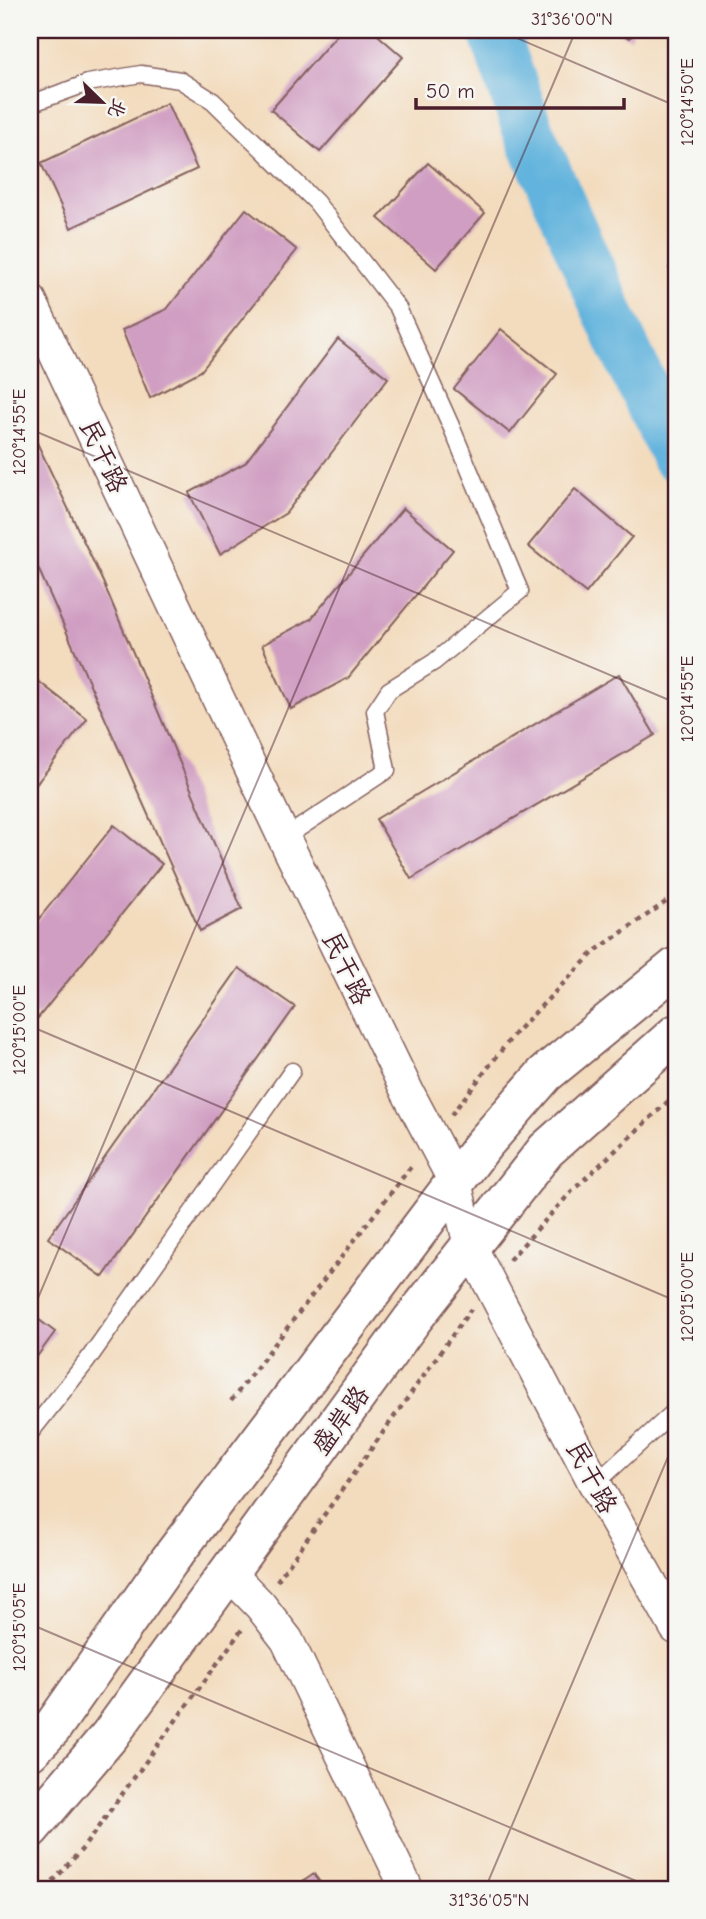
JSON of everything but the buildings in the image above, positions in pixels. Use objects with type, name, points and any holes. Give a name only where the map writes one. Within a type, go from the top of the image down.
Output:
[{"type":"main road","points":[[30,1751],[52,1728],[169,1561],[455,1182],[545,1074],[617,1018],[676,967]]},
{"type":"main road","name":"盛岸路","points":[[30,1829],[110,1735],[412,1320],[546,1150],[676,1034]]},
{"type":"street","name":"民干路","points":[[30,300],[284,838],[408,1093],[455,1182],[470,1246],[595,1484],[676,1628]]},
{"type":"street","points":[[229,1573],[260,1605],[287,1640],[407,1889]]},
{"type":"lane","points":[[30,104],[88,83],[141,74],[180,80],[213,101],[316,202],[398,308],[520,591],[434,662],[389,690],[375,711],[387,770],[284,838]]},
{"type":"lane","points":[[30,1433],[87,1360],[292,1071]]},
{"type":"lane","points":[[595,1484],[676,1410]]},
{"type":"path","points":[[46,1889],[83,1848],[489,1283],[573,1190],[676,1094]]},
{"type":"waterway","points":[[493,30],[529,133],[620,339],[676,456]]}]
